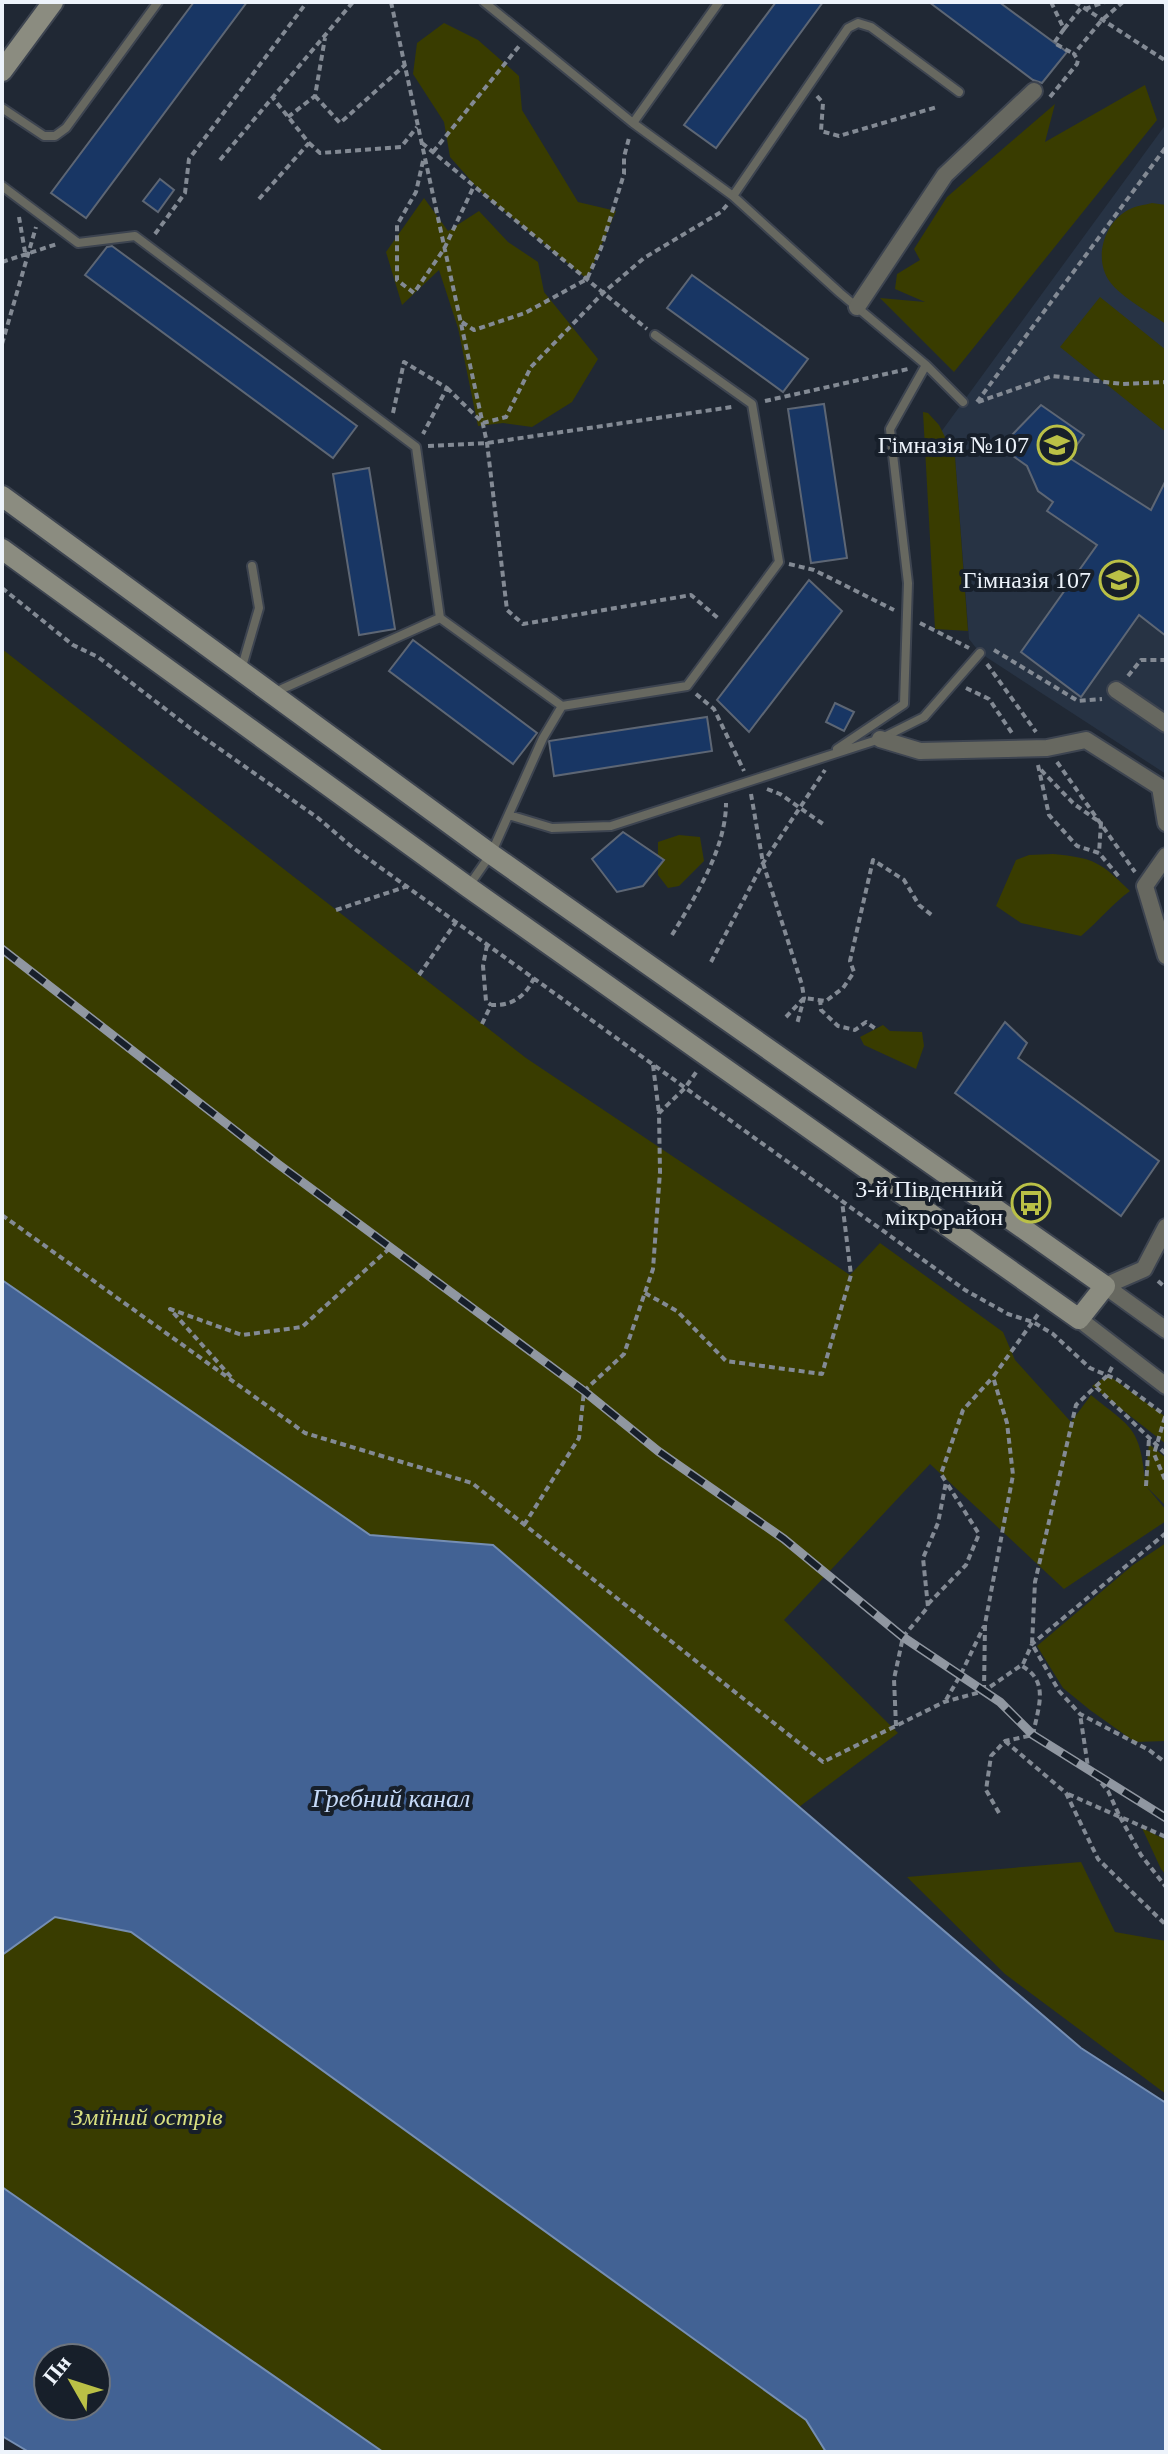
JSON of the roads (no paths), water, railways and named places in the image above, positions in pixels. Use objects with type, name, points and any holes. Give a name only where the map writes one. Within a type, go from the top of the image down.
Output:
[{"type":"street","points":[[2,71],[53,2]]},
{"type":"street","points":[[857,307],[945,175],[1034,91]]},
{"type":"street","points":[[2,496],[491,854],[1166,1330]]},
{"type":"street","points":[[2,549],[468,887],[1079,1319],[1166,1386]]},
{"type":"street","points":[[1116,690],[1166,724]]},
{"type":"street","points":[[880,739],[920,751],[1047,748],[1086,740],[1160,787],[1166,823]]},
{"type":"street","points":[[1166,845],[1145,886],[1166,956]]},
{"type":"street","points":[[1145,886],[1166,856]]},
{"type":"street","points":[[1079,1319],[1105,1286],[1144,1269],[1166,1227]]},
{"type":"lane","points":[[2,108],[44,136],[55,136],[66,128],[158,2]]},
{"type":"lane","points":[[484,2],[633,123],[733,196],[926,365],[963,402]]},
{"type":"lane","points":[[633,123],[719,2]]},
{"type":"lane","points":[[733,196],[848,28],[858,23],[871,27],[959,92]]},
{"type":"lane","points":[[2,186],[78,243],[135,236],[416,447],[440,618],[562,706],[687,686],[779,562],[752,404],[655,335]]},
{"type":"lane","points":[[827,756],[904,704],[908,583],[890,429],[926,365]]},
{"type":"lane","points":[[241,671],[259,608],[252,566]]},
{"type":"lane","points":[[272,694],[440,618]]},
{"type":"lane","points":[[509,815],[552,828],[611,826],[880,739],[924,717],[980,653]]},
{"type":"lane","points":[[468,887],[491,854],[543,738],[562,706]]},
{"type":"water","name":"Гребний канал","points":[[2,1280],[370,1535],[493,1545],[1081,2048],[1166,2103],[1166,2452],[826,2452],[806,2420],[131,1932],[55,1917],[2,1955]]},
{"type":"water","points":[[2,2187],[383,2452],[29,2452],[2,2436]]},
{"type":"railway","points":[[2,949],[278,1164],[584,1391],[658,1451],[784,1539],[903,1637],[1000,1702],[1033,1735],[1166,1818]]},
{"type":"place","name":"Гімназія №107","points":[[1057,445]]},
{"type":"place","name":"Гімназія 107","points":[[1119,580]]},
{"type":"place","name":"3-й Південний мікрорайон","points":[[1031,1203]]},
{"type":"park label","name":"Зміїний острів","points":[[147,2117]]}]
